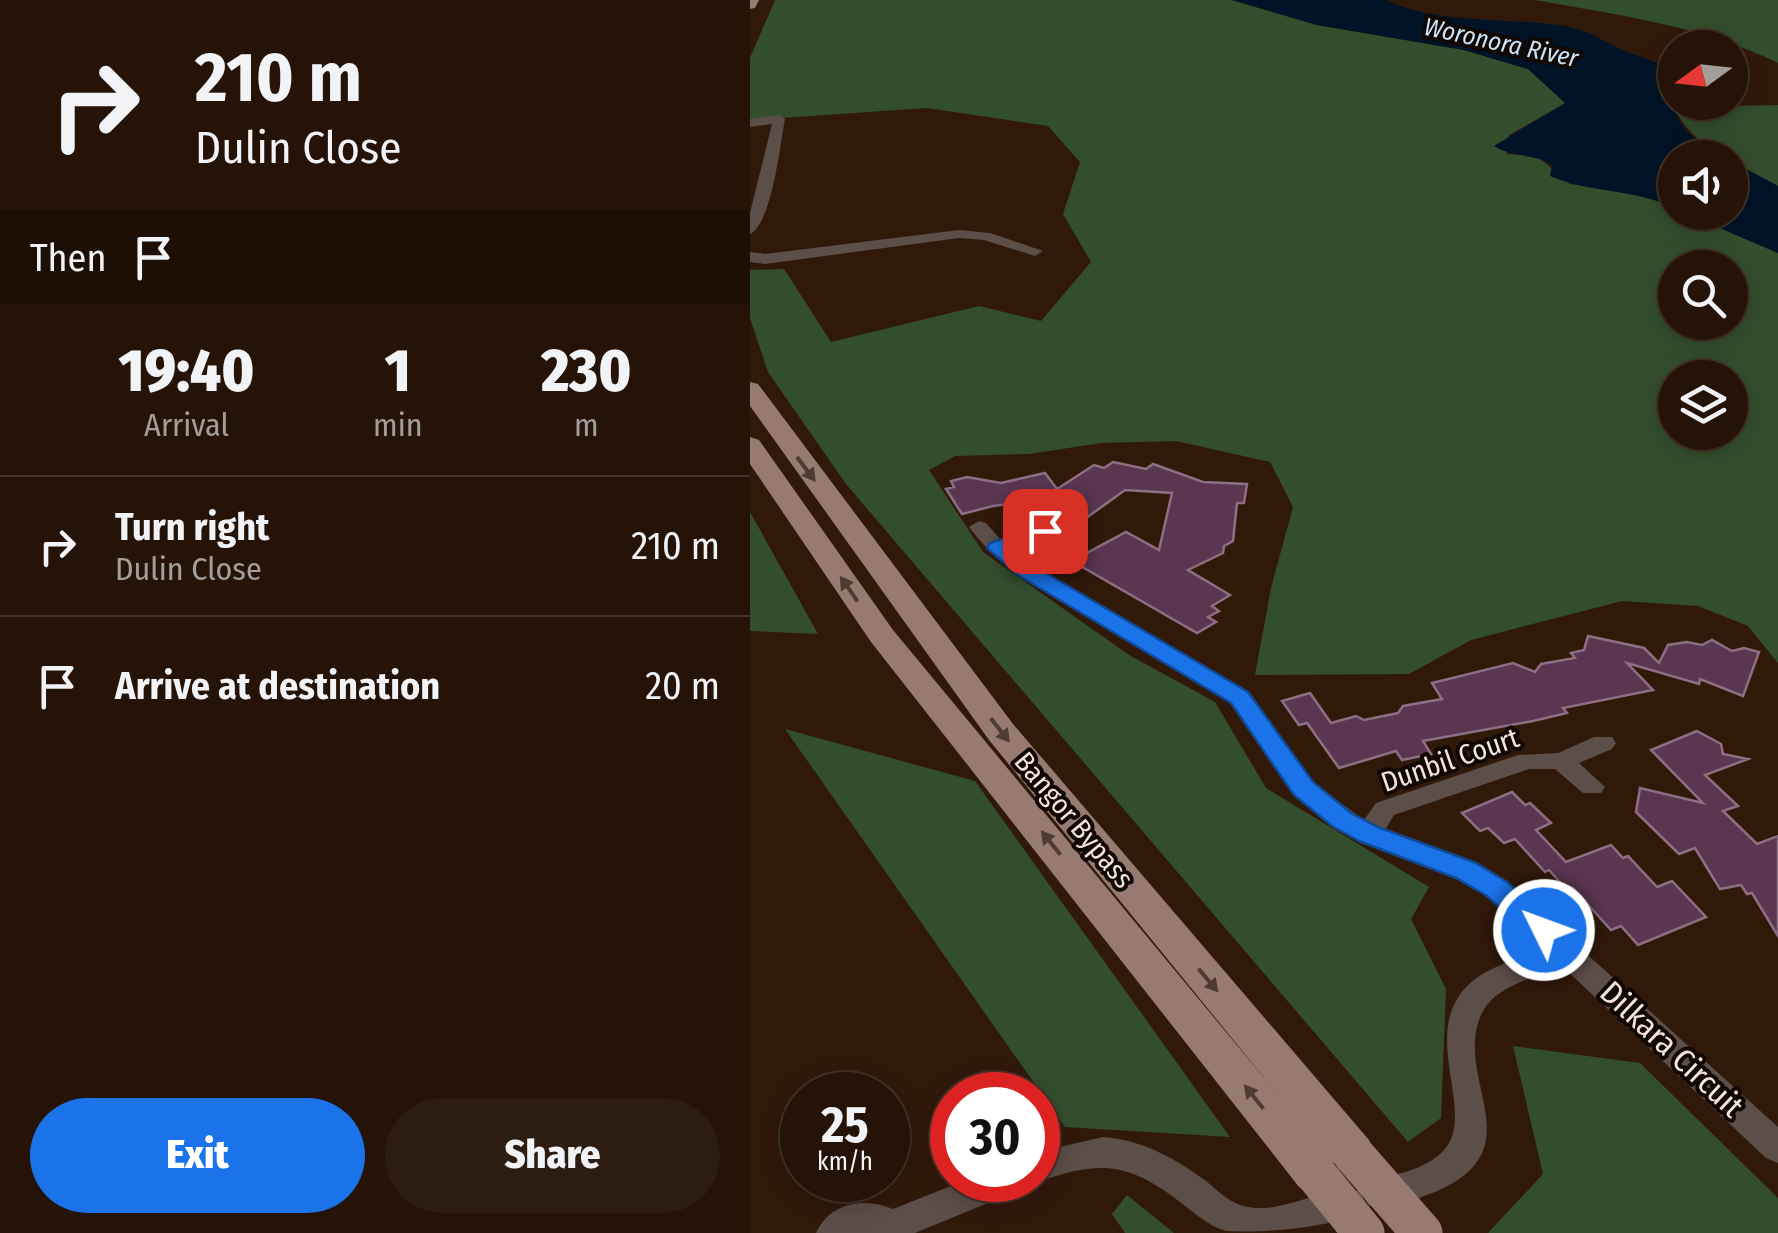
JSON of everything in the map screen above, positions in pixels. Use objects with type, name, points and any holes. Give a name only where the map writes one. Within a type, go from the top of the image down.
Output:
[{"type":"main road","name":"Bangor Bypass","points":[[750,389],[1001,732],[1334,1164],[1364,1233]]},
{"type":"main road","name":"Bangor Bypass","points":[[750,445],[882,636],[1334,1164],[1422,1233]]},
{"type":"street","points":[[750,123],[779,120],[761,204],[750,230]]},
{"type":"street","points":[[750,257],[765,260],[801,252],[959,234],[984,236],[1035,251]]},
{"type":"street","name":"Dilkara Circuit","points":[[979,527],[997,548],[1026,570],[1240,697],[1303,788],[1342,820],[1479,878],[1510,899],[1778,1148]]},
{"type":"street","points":[[997,548],[1045,531]]},
{"type":"street","name":"Dunbil Court","points":[[1369,834],[1384,810],[1527,761],[1561,761],[1603,743]]},
{"type":"street","name":"Dunbil Court","points":[[1561,761],[1592,787]]},
{"type":"street","points":[[1060,1159],[1086,1151],[1132,1154],[1166,1170],[1220,1212],[1245,1222],[1266,1223],[1306,1216],[1440,1175],[1454,1166],[1470,1140],[1473,1126],[1460,1046],[1460,1028],[1468,1008],[1490,983],[1566,951]]},
{"type":"street","points":[[834,1233],[858,1218],[878,1218],[891,1230],[955,1202]]},
{"type":"green space","points":[[775,0],[1232,0],[1317,25],[1464,50],[1528,69],[1566,103],[1509,135],[1507,154],[1537,156],[1570,184],[1658,200],[1658,230],[1725,230],[1778,253],[1778,663],[1748,626],[1698,606],[1622,601],[1471,640],[1409,674],[1255,675],[1271,588],[1293,507],[1270,462],[1176,441],[1101,443],[1029,454],[955,456],[929,470],[983,552],[1129,655],[1215,702],[1266,788],[1429,887],[1411,919],[1446,989],[1441,1118],[1408,1142],[846,484],[768,372],[750,318],[750,270],[784,269],[831,342],[979,306],[1041,321],[1091,262],[1063,214],[1080,162],[1048,126],[927,108],[750,120],[750,58]]},
{"type":"green space","points":[[1535,0],[1778,0],[1778,63],[1748,50],[1748,30],[1686,30]]},
{"type":"green space","points":[[1778,105],[1778,186],[1748,171],[1748,140],[1700,140],[1681,120],[1748,120],[1748,106]]},
{"type":"green space","points":[[750,512],[818,634],[750,631]]},
{"type":"green space","points":[[785,729],[975,781],[1230,1137],[1065,1127],[1060,1120],[1060,1072],[1026,1072]]},
{"type":"green space","points":[[1513,1046],[1640,1063],[1778,1198],[1778,1233],[1488,1233],[1543,1174]]},
{"type":"green space","points":[[1127,1195],[1174,1233],[1125,1233],[1112,1214]]},
{"type":"water","name":"Woronora River","points":[[1232,0],[1386,0],[1425,13],[1576,29],[1658,64],[1658,120],[1679,120],[1697,140],[1658,140],[1658,201],[1581,186],[1550,176],[1552,165],[1545,161],[1494,146],[1565,103],[1528,69],[1464,50],[1317,25]]},
{"type":"water","points":[[1748,170],[1778,186],[1778,253],[1725,230],[1748,230]]},
{"type":"building","points":[[1113,462],[1146,469],[1153,464],[1203,482],[1247,484],[1244,503],[1237,503],[1233,541],[1224,546],[1223,553],[1188,570],[1230,595],[1212,606],[1219,611],[1208,617],[1216,622],[1197,633],[1072,561],[1126,532],[1159,550],[1172,493],[1125,490],[1078,524],[1063,500],[1026,507],[1023,502],[993,506],[962,514],[946,489],[954,487],[951,481],[967,477],[1001,483],[1045,473],[1057,489],[1094,465],[1104,468]]},
{"type":"building","points":[[1588,636],[1644,648],[1659,663],[1668,645],[1687,642],[1702,645],[1712,640],[1732,651],[1744,648],[1759,652],[1743,696],[1700,679],[1699,684],[1627,663],[1653,690],[1563,708],[1567,713],[1533,721],[1423,741],[1431,754],[1402,760],[1396,751],[1339,768],[1307,723],[1299,725],[1282,701],[1310,693],[1331,723],[1356,716],[1364,720],[1398,713],[1403,706],[1442,699],[1432,683],[1513,663],[1535,672],[1541,664],[1575,658],[1571,653],[1584,650]]},
{"type":"building","points":[[1697,731],[1721,744],[1723,754],[1748,759],[1705,775],[1738,806],[1723,811],[1757,844],[1778,836],[1778,936],[1752,893],[1747,894],[1741,885],[1720,889],[1695,848],[1679,854],[1636,812],[1640,788],[1703,803],[1651,750]]},
{"type":"building","points":[[1512,792],[1551,823],[1536,830],[1566,862],[1611,845],[1623,858],[1628,856],[1657,887],[1672,881],[1706,917],[1638,945],[1621,926],[1611,930],[1572,887],[1566,889],[1549,870],[1545,872],[1515,839],[1504,843],[1488,828],[1480,831],[1462,813]]},
{"type":"route","points":[[1045,531],[997,548],[1026,570],[1240,697],[1303,788],[1342,820],[1466,870],[1497,889],[1544,930]]}]
